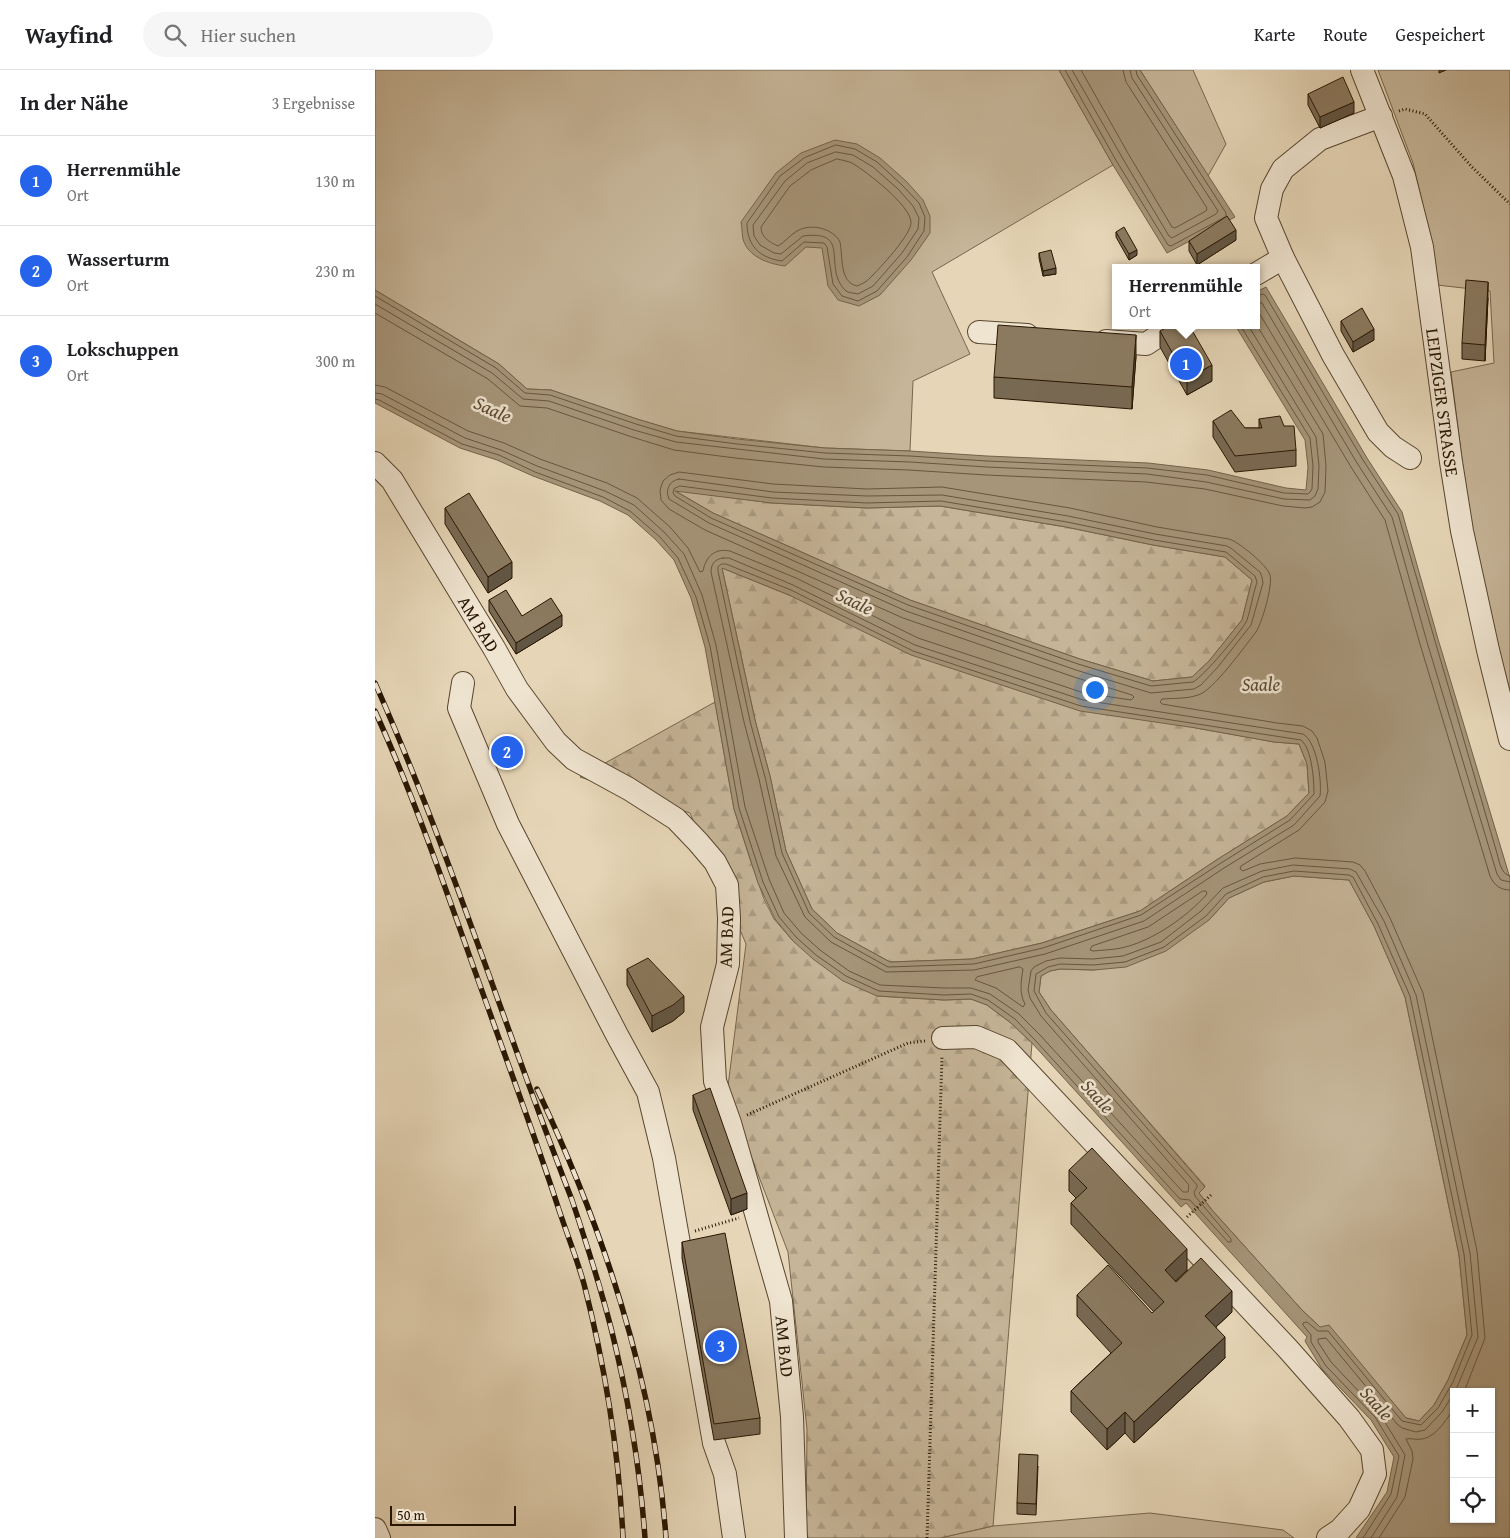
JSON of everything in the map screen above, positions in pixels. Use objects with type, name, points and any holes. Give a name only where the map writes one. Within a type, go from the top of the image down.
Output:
[{"type":"street","name":"LEIPZIGER STRASSE","points":[[1362,70],[1405,176],[1422,247],[1462,531],[1510,739]]},
{"type":"street","points":[[1381,116],[1320,139],[1283,169],[1272,189],[1266,218],[1283,258],[1333,355],[1378,432],[1393,447],[1411,458]]},
{"type":"street","points":[[1260,272],[1283,258]]},
{"type":"street","points":[[1087,340],[1146,344],[1169,329]]},
{"type":"street","points":[[979,332],[1048,337]]},
{"type":"street","name":"AM BAD","points":[[375,463],[392,480],[517,689],[556,742],[574,759],[629,789],[676,819],[715,862],[727,884],[729,918],[728,964],[712,1027],[715,1081],[730,1123],[781,1301],[792,1418],[796,1538]]},
{"type":"street","points":[[463,683],[459,708],[508,824],[648,1092],[665,1166],[713,1443],[725,1474],[734,1538]]},
{"type":"street","points":[[943,1038],[976,1037],[1007,1050],[1288,1350],[1349,1418],[1372,1450],[1375,1474],[1359,1509],[1340,1530],[1329,1538]]},
{"type":"street","points":[[375,1529],[379,1538]]},
{"type":"path","points":[[1381,116],[1405,109],[1425,114],[1471,166],[1510,204]]},
{"type":"path","points":[[730,1123],[907,1043],[943,1038],[927,1538]]},
{"type":"path","points":[[1193,1211],[1212,1194]]},
{"type":"green space","points":[[375,70],[1059,70],[1113,165],[932,272],[970,354],[913,381],[910,451],[825,448],[677,431],[551,390],[527,389],[499,364],[375,290]]},
{"type":"green space","points":[[1140,70],[1193,70],[1226,144],[1208,176]]},
{"type":"green space","points":[[1378,70],[1510,70],[1510,698],[1470,523],[1451,372],[1494,363],[1490,291],[1437,285],[1432,245],[1413,163]]},
{"type":"green space","points":[[674,490],[772,503],[867,508],[940,506],[1066,527],[1153,545],[1225,557],[1252,580],[1242,620],[1209,661],[1192,677],[1153,681],[1080,659],[910,600],[713,513]]},
{"type":"green space","points":[[722,568],[789,595],[1196,728],[1274,742],[1299,744],[1307,764],[1309,793],[1287,816],[1140,911],[1042,943],[972,959],[890,962],[837,933],[812,909],[786,851]]},
{"type":"green space","points":[[715,702],[734,809],[750,859],[764,899],[774,919],[793,941],[877,996],[944,1000],[971,999],[987,1005],[1011,1023],[1032,1043],[993,1526],[940,1538],[806,1538],[807,1429],[788,1252],[727,1094],[746,944],[690,813],[580,777]]},
{"type":"green space","points":[[1294,876],[1349,880],[1374,926],[1405,997],[1459,1255],[1467,1335],[1448,1380],[1434,1405],[1419,1421],[1406,1418],[1302,1310],[1212,1210],[1199,1193],[1205,1186],[1051,1010],[1039,992],[1041,976],[1050,971],[1060,969],[1094,970],[1209,920],[1229,898],[1264,882]]},
{"type":"green space","points":[[1150,1513],[1283,1530],[1294,1538],[940,1538],[993,1526]]},
{"type":"water","points":[[1059,70],[1140,70],[1235,217],[1167,253],[1113,165]]},
{"type":"water","points":[[835,140],[857,144],[880,158],[906,181],[923,200],[930,216],[930,233],[911,260],[880,295],[859,306],[838,300],[828,286],[822,248],[806,247],[785,266],[766,261],[754,255],[749,251],[743,237],[741,222],[776,173],[801,153]]},
{"type":"water","name":"Saale","points":[[1266,287],[1367,458],[1402,512],[1510,878],[1510,1538],[1356,1538],[1387,1492],[1394,1457],[1371,1420],[1322,1369],[1305,1341],[1307,1337],[1186,1203],[1181,1207],[1032,1043],[1011,1023],[987,1005],[971,999],[944,1000],[877,996],[843,981],[813,959],[793,941],[775,919],[758,883],[734,809],[705,647],[691,598],[674,560],[656,540],[628,515],[600,501],[533,476],[497,460],[460,448],[375,403],[375,290],[499,364],[527,389],[551,390],[677,431],[825,448],[1148,463],[1208,470],[1286,488],[1306,490],[1308,467],[1305,440],[1237,329],[1260,329],[1260,290]],"holes":[[[675,491],[772,503],[867,508],[940,506],[1066,527],[1153,545],[1225,557],[1252,580],[1242,620],[1209,661],[1192,677],[1153,681],[1080,659],[910,600],[713,513]],[[722,568],[789,595],[911,655],[1080,711],[1196,728],[1274,742],[1299,744],[1307,764],[1309,793],[1287,816],[1140,911],[1042,943],[972,959],[890,962],[837,933],[812,909],[786,851]],[[1294,876],[1349,880],[1374,926],[1405,997],[1459,1255],[1467,1335],[1448,1380],[1434,1405],[1419,1421],[1406,1418],[1329,1325],[1320,1327],[1302,1310],[1212,1210],[1199,1193],[1205,1187],[1051,1010],[1039,992],[1041,976],[1050,971],[1126,967],[1166,951],[1209,920],[1229,898],[1264,882]]]},
{"type":"building","points":[[1343,77],[1354,102],[1320,117],[1308,94]]},
{"type":"building","points":[[1227,216],[1236,230],[1197,254],[1189,241]]},
{"type":"building","points":[[1124,227],[1137,250],[1129,254],[1116,232]]},
{"type":"building","points":[[1051,250],[1056,268],[1043,271],[1039,253]]},
{"type":"building","points":[[1466,280],[1488,282],[1485,345],[1462,343]]},
{"type":"building","points":[[1362,308],[1374,329],[1353,342],[1341,321]]},
{"type":"building","points":[[998,325],[1136,335],[1132,387],[994,377]]},
{"type":"building","points":[[1164,329],[1191,329],[1212,365],[1187,379],[1160,331]]},
{"type":"building","points":[[1231,410],[1245,428],[1262,428],[1259,419],[1280,416],[1284,426],[1294,426],[1296,450],[1235,456],[1213,421]]},
{"type":"building","points":[[469,493],[512,562],[488,577],[445,508]]},
{"type":"building","points":[[506,590],[522,616],[551,598],[562,615],[516,643],[489,600]]},
{"type":"building","points":[[648,958],[684,996],[673,1005],[652,1016],[627,969]]},
{"type":"building","points":[[710,1088],[747,1193],[731,1199],[693,1095]]},
{"type":"building","points":[[1092,1148],[1187,1249],[1165,1270],[1176,1282],[1201,1258],[1232,1291],[1205,1316],[1225,1337],[1134,1422],[1125,1412],[1107,1429],[1071,1391],[1122,1343],[1077,1295],[1108,1265],[1152,1313],[1164,1302],[1071,1203],[1087,1188],[1069,1170]]},
{"type":"building","points":[[725,1233],[760,1418],[714,1424],[682,1242]]},
{"type":"building","points":[[1019,1454],[1038,1455],[1036,1504],[1017,1503]]},
{"type":"railway","points":[[375,683],[453,875],[588,1248],[607,1312],[623,1380],[637,1459],[645,1538]]},
{"type":"railway","points":[[375,711],[407,786],[436,862],[581,1275],[592,1315],[605,1378],[618,1474],[623,1538]]},
{"type":"railway","points":[[537,1089],[583,1196],[622,1308],[638,1365],[650,1422],[660,1480],[666,1538]]},
{"type":"place","name":"Herrenmühle","points":[[1186,364]]},
{"type":"place","name":"Wasserturm","points":[[507,752]]},
{"type":"place","name":"Lokschuppen","points":[[721,1346]]}]
